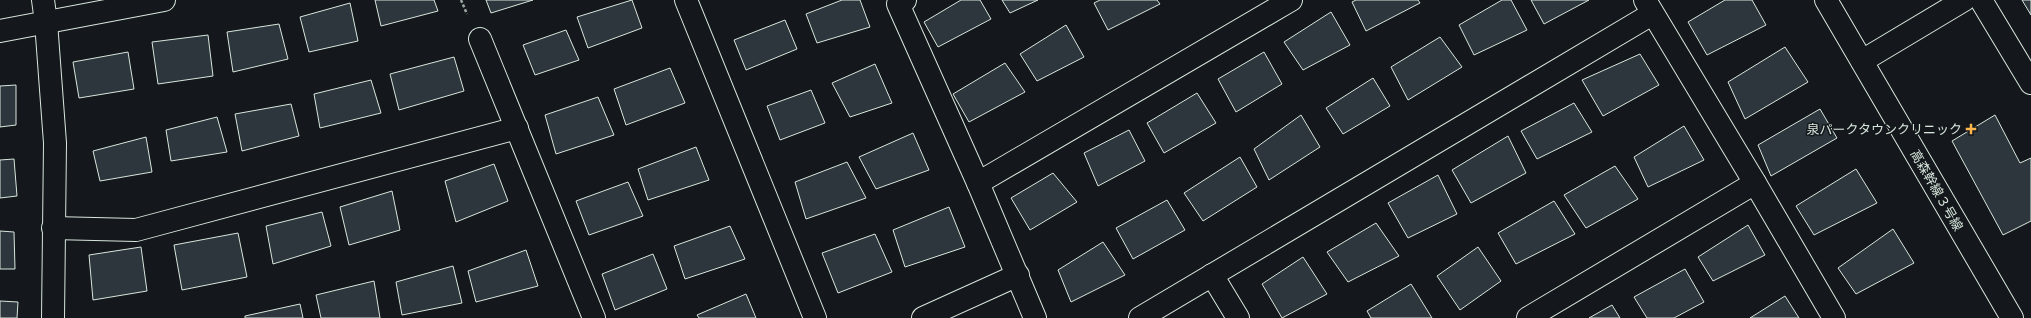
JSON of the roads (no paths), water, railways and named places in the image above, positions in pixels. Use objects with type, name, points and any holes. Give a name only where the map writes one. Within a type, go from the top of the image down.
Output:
[{"type":"street","points":[[43,0],[55,143],[53,318]]},
{"type":"street","points":[[0,31],[164,0]]},
{"type":"street","points":[[686,0],[815,318]]},
{"type":"street","points":[[978,183],[1291,0]]},
{"type":"street","name":"高森幹線３号線","points":[[1826,0],[2012,318]]},
{"type":"street","points":[[1862,61],[1964,0]]},
{"type":"street","points":[[1981,0],[2028,70]]},
{"type":"street","points":[[900,1],[1035,318]]},
{"type":"street","points":[[1140,318],[1648,7],[1755,183],[1834,318]]},
{"type":"street","points":[[480,39],[594,318]]},
{"type":"street","points":[[53,228],[136,230],[517,128]]},
{"type":"street","points":[[1528,318],[1755,183]]},
{"type":"street","points":[[1212,275],[1238,318]]},
{"type":"street","points":[[923,318],[1018,276]]},
{"type":"place","name":"泉パークタウンクリニック","points":[[1971,129]]}]
